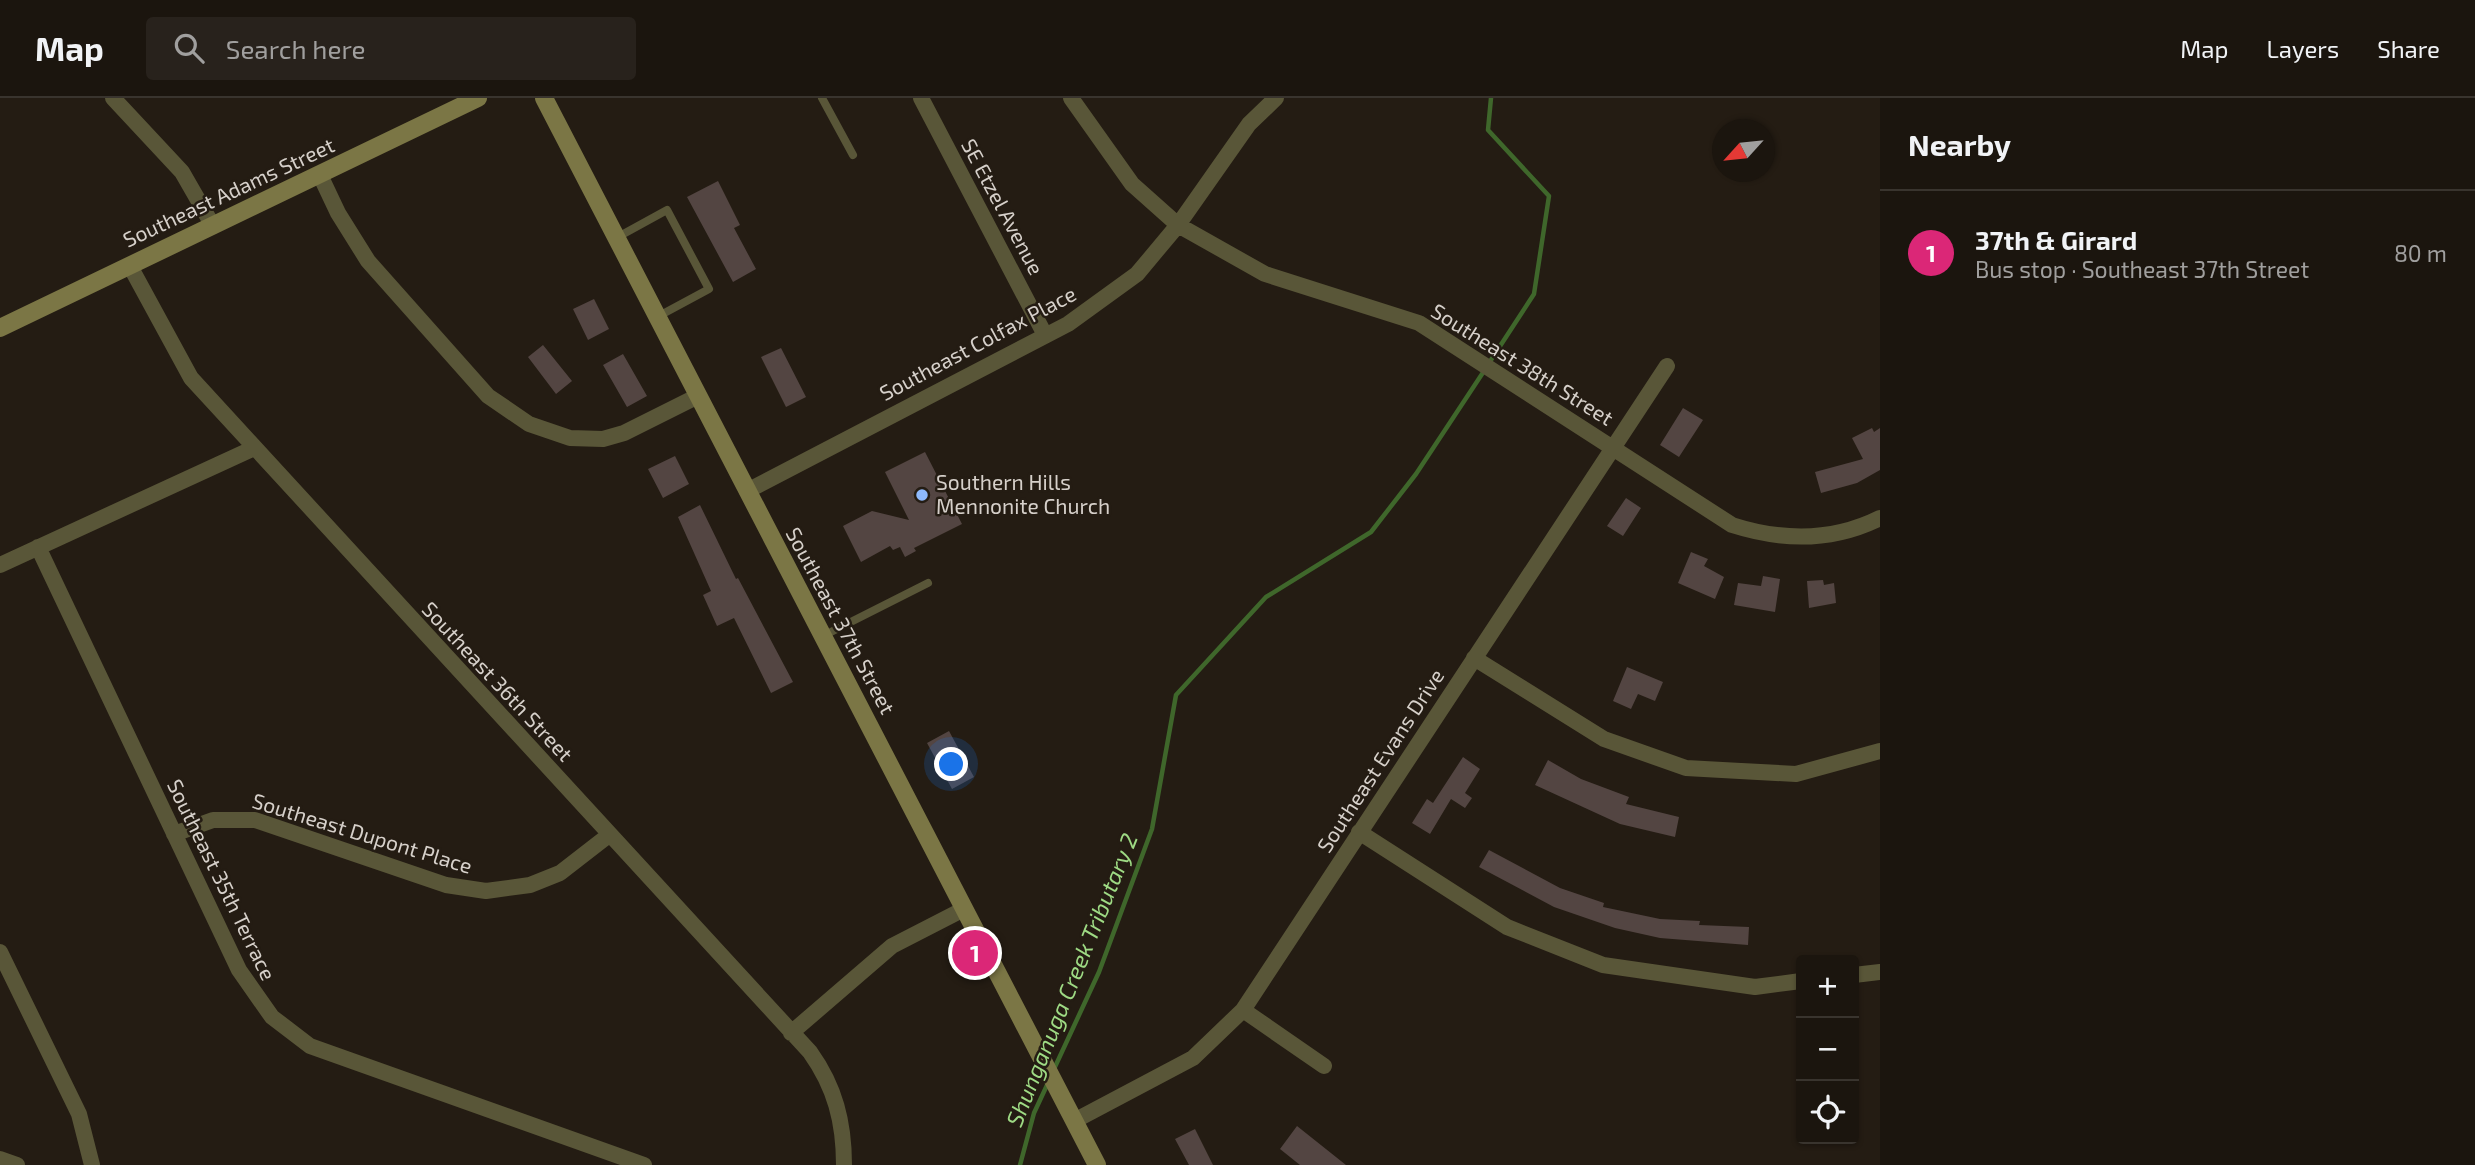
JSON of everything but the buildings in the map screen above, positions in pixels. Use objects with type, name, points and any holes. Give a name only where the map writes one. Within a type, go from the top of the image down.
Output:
[{"type":"main road","name":"Southeast Adams Street","points":[[0,328],[478,98]]},
{"type":"main road","name":"Southeast 37th Street","points":[[544,98],[1097,1165]]},
{"type":"street","points":[[113,98],[183,172],[213,226]]},
{"type":"street","name":"SE Etzel Avenue","points":[[921,98],[1045,335]]},
{"type":"street","name":"Southeast 38th Street","points":[[1071,98],[1132,184],[1178,225],[1265,274],[1419,323],[1709,512],[1749,530],[1792,537],[1851,531],[1880,518]]},
{"type":"street","name":"Southeast Colfax Place","points":[[747,491],[1068,324],[1137,274],[1178,225],[1249,124],[1276,98]]},
{"type":"street","points":[[320,175],[338,213],[368,261],[488,396],[529,424],[570,438],[603,439],[624,433],[698,396]]},
{"type":"street","name":"Southeast 36th Street","points":[[130,266],[180,362],[254,449],[818,1064],[831,1087],[841,1120],[844,1165]]},
{"type":"street","name":"Southeast Evans Drive","points":[[1071,1116],[1193,1058],[1243,1010],[1611,446],[1667,366]]},
{"type":"street","points":[[0,565],[254,449]]},
{"type":"street","name":"Southeast 35th Terrace","points":[[38,547],[248,986],[288,1031],[310,1046],[644,1165]]},
{"type":"street","points":[[1474,658],[1604,739],[1686,768],[1796,774],[1880,751]]},
{"type":"street","name":"Southeast Dupont Place","points":[[174,834],[213,820],[255,820],[446,886],[486,891],[530,885],[560,873],[608,835]]},
{"type":"street","points":[[1359,832],[1507,927],[1602,965],[1755,987],[1796,982]]},
{"type":"street","points":[[791,1033],[892,946],[964,908]]},
{"type":"street","points":[[0,952],[79,1114],[92,1165]]},
{"type":"street","points":[[1859,974],[1880,972]]},
{"type":"street","points":[[1243,1010],[1324,1066]]},
{"type":"street","points":[[0,1159],[17,1165]]},
{"type":"lane","points":[[822,98],[853,155]]},
{"type":"lane","points":[[616,238],[667,210],[709,289],[657,317]]},
{"type":"lane","points":[[823,636],[928,583]]},
{"type":"waterway","name":"Shunganuga Creek Tributary 2","points":[[1489,363],[1534,294],[1549,196],[1488,130],[1491,98]]},
{"type":"waterway","name":"Shunganuga Creek Tributary 2","points":[[1054,1069],[1099,972],[1152,829],[1176,695],[1266,597],[1371,532],[1416,474],[1484,371]]},
{"type":"waterway","name":"Shunganuga Creek Tributary 2","points":[[1020,1165],[1034,1113],[1048,1083]]},
{"type":"place","name":"Southern Hills Mennonite Church","points":[[922,495]]},
{"type":"place","name":"37th & Girard","points":[[975,953]]}]
